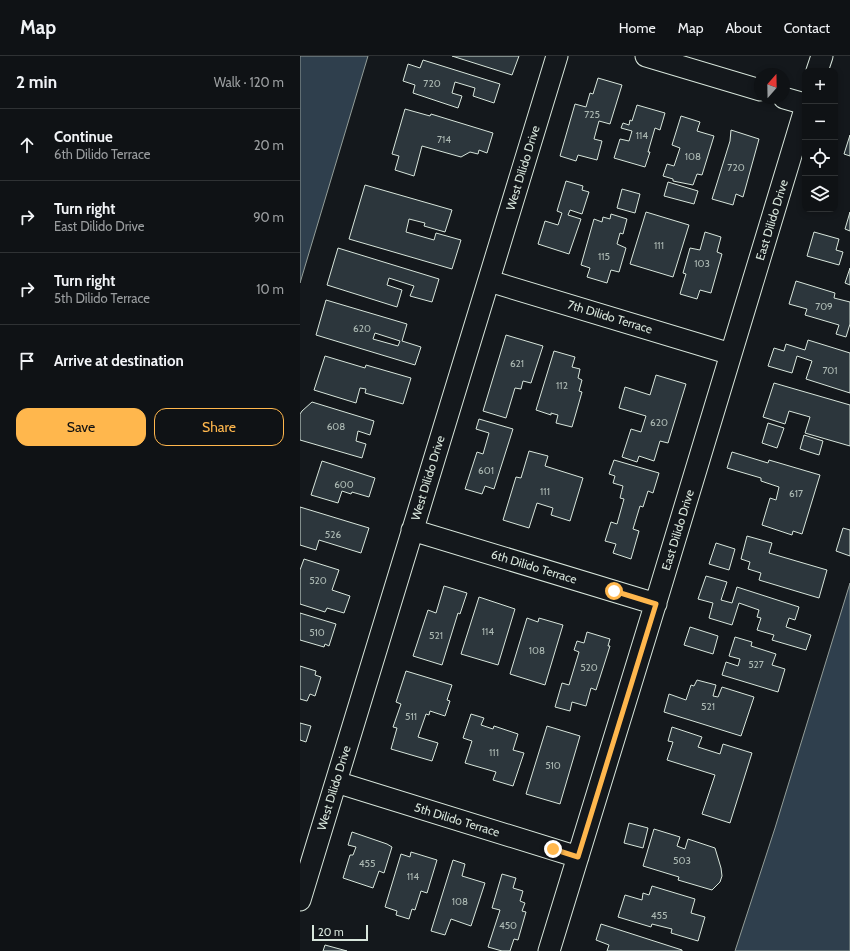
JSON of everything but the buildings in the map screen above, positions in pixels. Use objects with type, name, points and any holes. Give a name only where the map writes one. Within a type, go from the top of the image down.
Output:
[{"type":"street","name":"West Dilido Drive","points":[[300,900],[557,56]]},
{"type":"street","points":[[646,56],[754,88]]},
{"type":"street","points":[[818,68],[822,56]]},
{"type":"street","points":[[790,100],[802,103]]},
{"type":"street","name":"East Dilido Drive","points":[[549,951],[656,604],[802,119]]},
{"type":"street","name":"7th Dilido Terrace","points":[[489,281],[731,354]]},
{"type":"street","name":"6th Dilido Terrace","points":[[412,530],[656,604]]},
{"type":"street","name":"5th Dilido Terrace","points":[[336,782],[578,857]]},
{"type":"water","points":[[300,56],[368,56],[300,283]]},
{"type":"water","points":[[850,583],[850,951],[735,951],[775,828]]},
{"type":"route","points":[[553,849],[578,857],[656,604],[614,591]]}]
